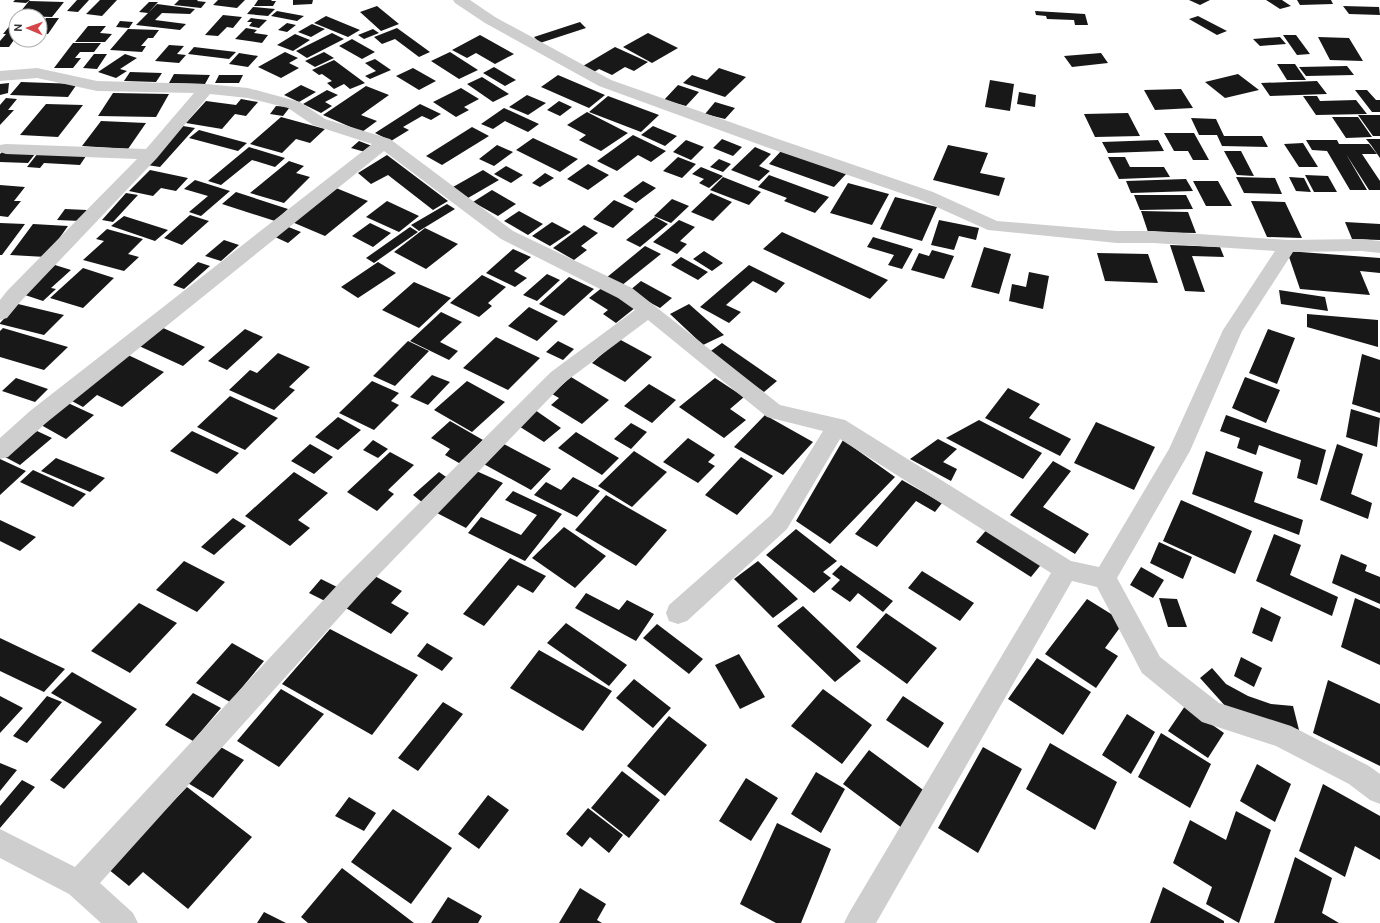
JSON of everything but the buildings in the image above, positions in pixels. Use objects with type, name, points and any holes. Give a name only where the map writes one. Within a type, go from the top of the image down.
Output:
[{"type":"street","points":[[460,0],[490,20],[605,83],[779,146],[927,196],[994,226],[1117,237],[1154,237],[1288,246],[1361,245],[1380,247]]},
{"type":"street","points":[[0,76],[37,73],[97,86],[206,89],[248,93],[294,105],[319,122],[384,143],[507,235],[625,293],[774,411],[838,426],[1066,570],[1105,578]]},
{"type":"street","points":[[0,313],[14,296],[151,154],[206,89]]},
{"type":"street","points":[[0,451],[38,417],[384,143]]},
{"type":"street","points":[[6,149],[151,154]]},
{"type":"street","points":[[1105,578],[1179,451],[1233,330],[1288,246]]},
{"type":"street","points":[[79,884],[352,586],[552,382],[648,310]]},
{"type":"street","points":[[678,613],[779,522],[838,426]]},
{"type":"street","points":[[859,923],[1066,570]]},
{"type":"street","points":[[1105,578],[1151,665],[1211,713],[1282,735],[1359,775],[1380,792]]},
{"type":"street","points":[[0,843],[79,884],[123,923]]}]
